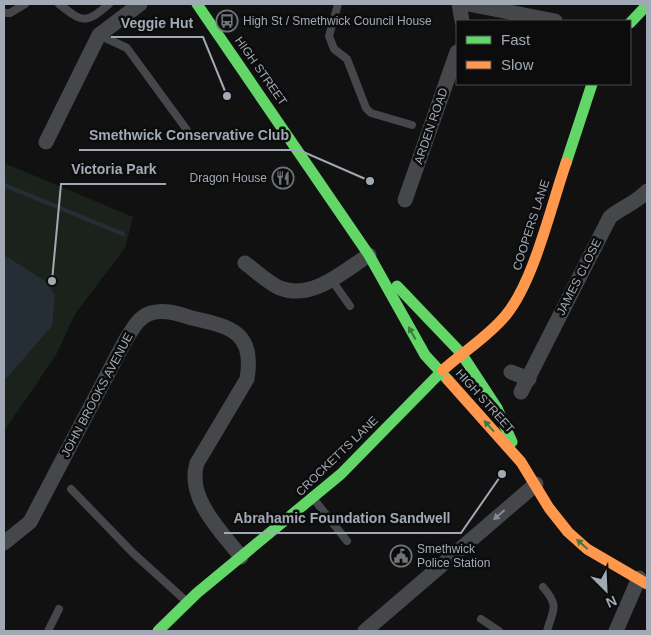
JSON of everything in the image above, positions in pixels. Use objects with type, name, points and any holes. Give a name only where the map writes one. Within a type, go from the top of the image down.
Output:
[{"type":"main road","name":"HIGH STREET","points":[[197,4],[368,255],[425,355],[521,462],[536,484],[586,532],[643,581]]},
{"type":"main road","points":[[631,23],[644,6]]},
{"type":"main road","name":"COOPERS LANE","points":[[461,353],[486,336],[507,314],[526,286],[592,85]]},
{"type":"main road","name":"HIGH STREET","points":[[368,255],[429,322],[461,353],[497,408],[521,462]]},
{"type":"main road","name":"CROCKETTS LANE","points":[[162,630],[187,602],[341,474],[461,353]]},
{"type":"street","points":[[46,142],[99,34],[140,4]]},
{"type":"street","points":[[459,4],[462,20]]},
{"type":"street","points":[[468,4],[550,20]]},
{"type":"street","name":"ARDEN ROAD","points":[[405,200],[456,55]]},
{"type":"street","name":"JAMES CLOSE","points":[[512,372],[525,385],[610,217],[622,207],[639,200],[647,192]]},
{"type":"street","points":[[245,263],[280,288],[300,291],[323,285],[368,255]]},
{"type":"street","name":"JOHN BROOKS AVENUE","points":[[4,543],[30,522],[125,341],[138,321],[149,314],[169,310],[228,326],[238,334],[246,345],[250,364],[248,379],[197,463],[193,474],[198,499],[241,557]]},
{"type":"street","points":[[365,631],[536,484]]},
{"type":"street","points":[[616,631],[643,581]]},
{"type":"lane","points":[[4,12],[10,13],[25,4]]},
{"type":"lane","points":[[59,4],[75,17],[84,20],[93,18],[109,4]]},
{"type":"lane","points":[[338,4],[329,36],[334,49],[347,59],[366,108],[371,113],[412,125]]},
{"type":"lane","points":[[99,34],[127,48],[187,130]]},
{"type":"lane","points":[[331,279],[350,306]]},
{"type":"lane","points":[[71,489],[133,553],[187,602]]},
{"type":"lane","points":[[313,498],[348,541]]},
{"type":"lane","points":[[543,587],[551,597],[555,609],[547,631]]},
{"type":"lane","points":[[48,631],[59,608]]},
{"type":"lane","points":[[481,619],[499,631]]},
{"type":"shaded area","points":[[4,163],[133,217],[125,248],[75,314],[56,355],[4,431]]},
{"type":"shaded area","points":[[4,255],[45,281],[55,295],[52,326],[4,381]]},
{"type":"waterway","points":[[4,185],[123,234]]},
{"type":"traffic: fast","points":[[197,4],[369,255],[425,355],[448,380]]},
{"type":"traffic: fast","points":[[631,22],[647,5]]},
{"type":"traffic: fast","points":[[566,163],[592,85]]},
{"type":"traffic: fast","points":[[397,286],[461,353],[497,408],[512,442]]},
{"type":"traffic: fast","points":[[158,631],[197,593],[341,474],[443,370]]},
{"type":"traffic: slow","points":[[443,370],[492,330],[506,315],[516,300],[525,283],[541,242],[566,163]]},
{"type":"traffic: slow","points":[[448,380],[521,462],[549,508],[568,532],[587,549],[647,584]]},
{"type":"place","name":"High St / Smethwick Council House","points":[[227,21]]},
{"type":"place","name":"Veggie Hut","points":[[227,96]]},
{"type":"place","name":"Dragon House","points":[[283,178]]},
{"type":"place","name":"Smethwick Conservative Club","points":[[370,181]]},
{"type":"place","name":"Victoria Park","points":[[52,281]]},
{"type":"place","name":"Abrahamic Foundation Sandwell","points":[[502,474]]},
{"type":"place","name":"Smethwick Police Station","points":[[401,556]]}]
